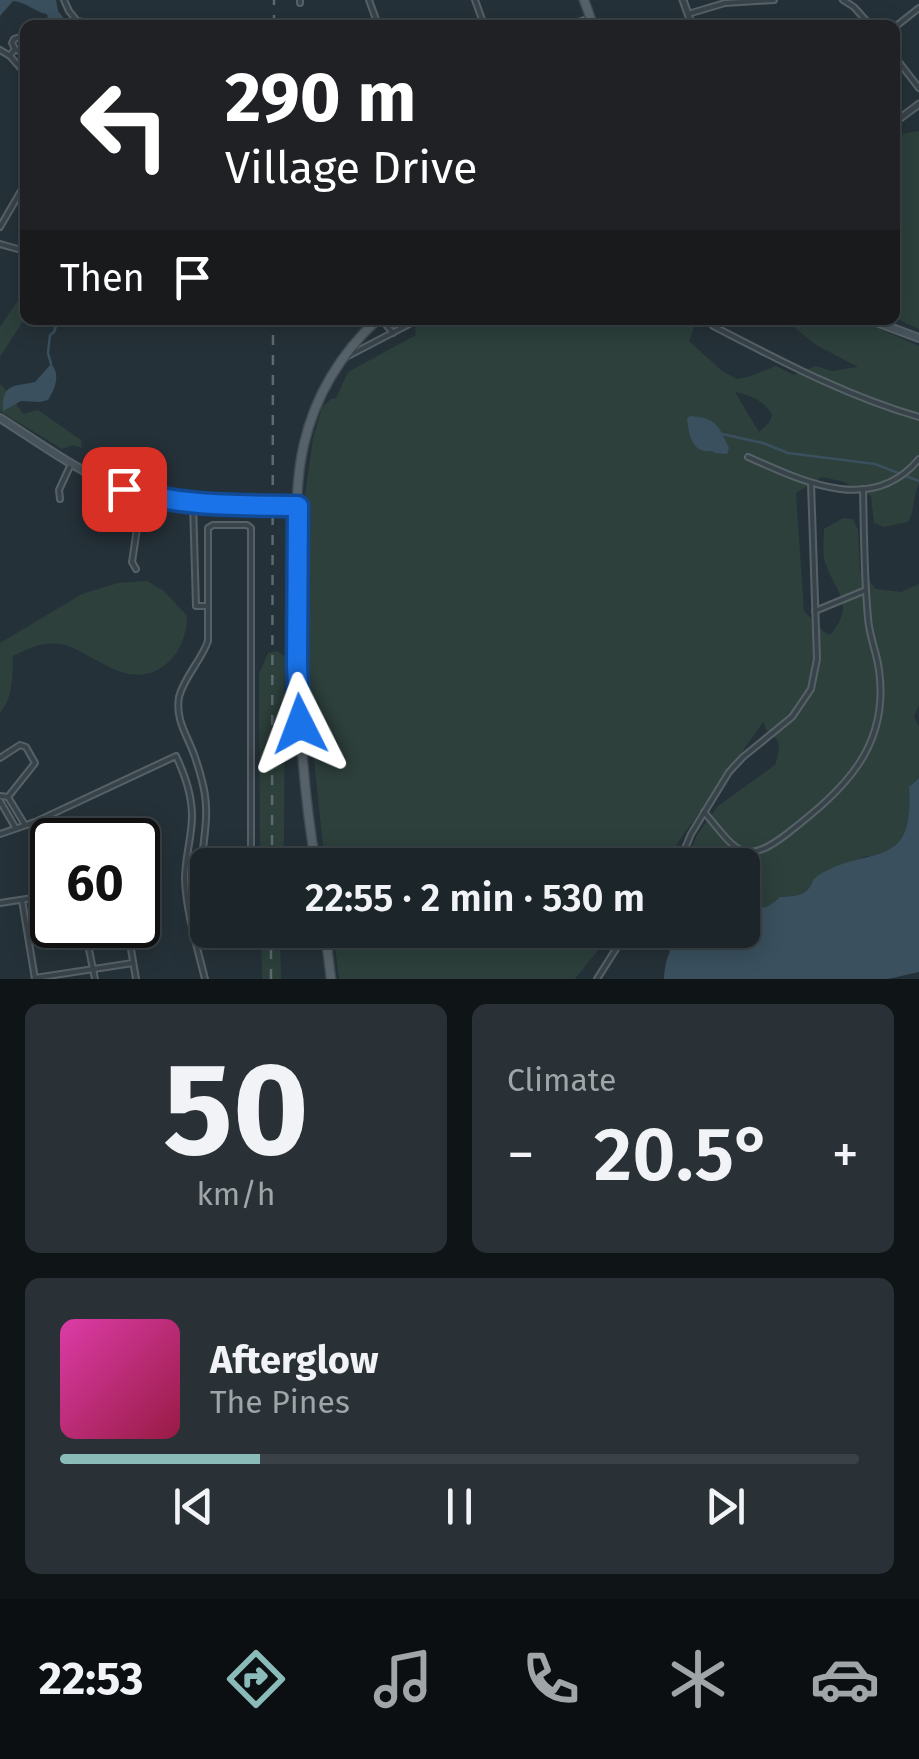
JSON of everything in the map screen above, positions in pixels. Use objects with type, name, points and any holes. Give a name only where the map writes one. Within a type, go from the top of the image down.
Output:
[{"type":"main road","points":[[314,848],[297,666],[300,461],[321,394],[342,360],[375,325]]},
{"type":"main road","points":[[884,325],[919,338]]},
{"type":"main road","points":[[0,418],[71,464],[110,484],[142,494],[192,503],[298,506]]},
{"type":"main road","points":[[327,948],[331,979]]},
{"type":"street","points":[[683,0],[690,20]]},
{"type":"street","points":[[688,14],[724,3],[774,0]]},
{"type":"street","points":[[844,0],[866,20]]},
{"type":"street","points":[[15,49],[12,43],[20,37]]},
{"type":"street","points":[[15,49],[20,49]]},
{"type":"street","points":[[10,56],[15,49]]},
{"type":"street","points":[[0,50],[20,68]]},
{"type":"street","points":[[900,63],[919,88]]},
{"type":"street","points":[[0,227],[20,193]]},
{"type":"street","points":[[386,325],[394,332]]},
{"type":"street","points":[[342,360],[407,325]]},
{"type":"street","points":[[712,325],[843,392],[919,417]]},
{"type":"street","points":[[748,457],[810,484],[863,489],[895,480],[919,459]]},
{"type":"street","points":[[60,500],[71,464]]},
{"type":"street","points":[[685,848],[736,764],[792,717],[807,698],[816,669],[810,484]]},
{"type":"street","points":[[704,812],[736,848],[762,851],[829,800],[856,769],[872,739],[878,716],[880,672],[868,618],[863,489]]},
{"type":"street","points":[[136,569],[132,562],[142,494]]},
{"type":"street","points":[[192,503],[196,606],[210,606]]},
{"type":"street","points":[[203,848],[205,796],[178,707],[184,683],[202,658],[208,641],[208,528],[247,525],[251,528],[251,848]]},
{"type":"street","points":[[815,610],[866,590]]},
{"type":"street","points":[[0,758],[22,745],[35,763],[8,796],[0,798],[16,829]]},
{"type":"street","points":[[0,834],[176,756],[188,787],[192,815],[186,860],[187,900],[204,979]]},
{"type":"street","points":[[8,796],[25,825]]},
{"type":"street","points":[[0,902],[30,899]]},
{"type":"street","points":[[22,900],[34,979],[133,963]]},
{"type":"street","points":[[89,948],[94,979]]},
{"type":"street","points":[[131,948],[136,979]]},
{"type":"street","points":[[597,979],[617,948]]},
{"type":"green space","points":[[919,131],[919,329],[900,320],[900,137]]},
{"type":"green space","points":[[20,297],[21,325],[0,357],[0,327]]},
{"type":"green space","points":[[421,325],[695,325],[689,341],[736,379],[776,366],[794,375],[816,366],[832,371],[858,367],[816,345],[791,325],[871,325],[919,346],[919,484],[908,522],[884,527],[874,523],[871,496],[844,482],[822,477],[796,493],[804,611],[824,632],[830,635],[843,606],[825,562],[824,529],[843,518],[853,519],[858,530],[860,571],[876,589],[901,592],[919,584],[919,705],[914,717],[919,727],[919,778],[909,787],[908,822],[895,845],[822,875],[803,893],[780,897],[762,907],[760,848],[691,848],[718,806],[775,765],[778,741],[765,728],[764,721],[674,848],[323,848],[306,682],[305,495],[322,407],[336,398],[348,372],[416,335],[415,328]],"holes":[[[735,392],[761,402],[772,415],[759,432]]]},
{"type":"green space","points":[[0,384],[23,414],[38,410],[81,440],[82,448],[73,445],[62,449],[0,411]]},
{"type":"green space","points":[[147,581],[164,591],[187,616],[182,643],[166,664],[153,672],[127,674],[65,645],[38,646],[13,656],[10,693],[0,713],[0,643],[82,594],[118,583]]},
{"type":"green space","points":[[277,651],[285,657],[283,848],[260,848],[259,674],[268,653]]},
{"type":"green space","points":[[261,948],[280,948],[281,979],[262,979]]},
{"type":"green space","points":[[335,948],[600,948],[575,979],[339,979]]},
{"type":"water","points":[[0,0],[56,0],[65,20],[48,20],[47,14],[13,1],[0,16]]},
{"type":"water","points":[[51,364],[56,377],[48,400],[21,401],[3,411],[7,390],[35,382]]},
{"type":"water","points":[[690,416],[716,424],[729,448],[727,454],[696,446],[689,431]]},
{"type":"water","points":[[919,778],[919,972],[888,979],[664,979],[672,948],[760,948],[760,907],[780,897],[800,895],[819,875],[885,852],[896,844],[909,814],[909,787]]},
{"type":"waterway","points":[[51,364],[50,335],[56,325]]},
{"type":"waterway","points":[[722,434],[788,453],[875,464],[919,481]]},
{"type":"waterway","points":[[668,948],[672,951]]},
{"type":"railway","points":[[274,0],[274,20]]},
{"type":"railway","points":[[272,848],[273,325]]},
{"type":"railway","points":[[271,948],[271,979]]},
{"type":"route","points":[[124,489],[192,503],[298,506],[300,724]]}]
